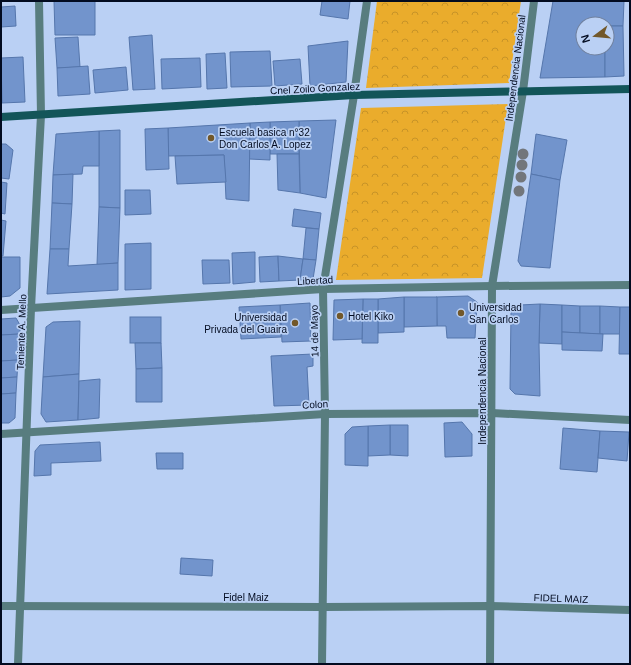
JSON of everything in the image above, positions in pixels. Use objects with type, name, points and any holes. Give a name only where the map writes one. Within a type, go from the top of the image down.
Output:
[{"type":"main road","name":"Cnel Zoilo Gonzalez","points":[[1,117],[354,95],[630,88]]},
{"type":"street","name":"Teniente A. Mello","points":[[18,664],[31,308],[41,115],[39,1]]},
{"type":"street","name":"14 de Mayo","points":[[322,664],[325,414],[323,289],[354,95],[367,1]]},
{"type":"street","name":"Independencia Nacional","points":[[490,664],[492,286],[523,91],[534,1]]},
{"type":"street","name":"Libertad","points":[[1,310],[323,289],[630,285]]},
{"type":"street","name":"Colon","points":[[1,434],[325,414],[492,413],[630,420]]},
{"type":"street","name":"Fidel Maiz","points":[[1,606],[491,606]]},
{"type":"street","name":"FIDEL MAIZ","points":[[491,606],[630,610]]},
{"type":"green space","points":[[377,1],[521,1],[509,83],[366,88]]},
{"type":"green space","points":[[508,104],[482,278],[336,280],[361,108]]},
{"type":"building","points":[[54,1],[95,1],[95,35],[55,35]]},
{"type":"building","points":[[322,1],[350,1],[348,19],[320,15]]},
{"type":"building","points":[[553,1],[624,1],[623,26],[615,26],[615,16],[575,16],[575,56],[605,56],[605,77],[540,78]]},
{"type":"building","points":[[15,6],[16,26],[1,27],[1,7]]},
{"type":"building","points":[[615,26],[623,26],[624,76],[605,77],[605,56],[615,56]]},
{"type":"building","points":[[152,35],[155,89],[133,90],[129,37]]},
{"type":"building","points":[[78,37],[80,67],[57,68],[55,38]]},
{"type":"building","points":[[348,41],[346,82],[310,86],[308,46]]},
{"type":"building","points":[[270,51],[272,86],[231,87],[230,52]]},
{"type":"building","points":[[225,53],[227,88],[207,89],[206,54]]},
{"type":"building","points":[[23,57],[25,102],[2,103],[1,58]]},
{"type":"building","points":[[200,58],[201,87],[162,89],[161,59]]},
{"type":"building","points":[[300,59],[302,84],[275,86],[273,61]]},
{"type":"building","points":[[88,66],[90,94],[58,96],[57,68]]},
{"type":"building","points":[[126,67],[128,90],[95,93],[93,70]]},
{"type":"building","points":[[336,120],[326,198],[300,193],[299,121]]},
{"type":"building","points":[[299,121],[299,154],[270,154],[270,122]]},
{"type":"building","points":[[270,122],[270,160],[249,159],[250,123]]},
{"type":"building","points":[[250,123],[249,201],[226,199],[224,155],[168,156],[168,128]]},
{"type":"building","points":[[168,128],[169,169],[146,170],[145,129]]},
{"type":"building","points":[[120,130],[120,208],[99,207],[99,131]]},
{"type":"building","points":[[99,131],[99,166],[83,166],[82,174],[53,175],[56,134]]},
{"type":"building","points":[[536,134],[567,140],[560,180],[531,174]]},
{"type":"building","points":[[1,144],[6,144],[13,150],[9,179],[1,178]]},
{"type":"building","points":[[277,154],[299,154],[300,193],[278,190]]},
{"type":"building","points":[[224,155],[226,182],[177,184],[175,156]]},
{"type":"building","points":[[73,174],[72,204],[52,203],[53,175]]},
{"type":"building","points":[[531,174],[560,180],[550,268],[521,266],[518,261]]},
{"type":"building","points":[[1,182],[7,183],[5,214],[1,213]]},
{"type":"building","points":[[125,190],[150,190],[151,214],[125,215]]},
{"type":"building","points":[[52,203],[72,204],[69,249],[50,249]]},
{"type":"building","points":[[99,207],[120,208],[118,263],[97,265]]},
{"type":"building","points":[[294,209],[321,213],[319,229],[292,226]]},
{"type":"building","points":[[1,220],[6,221],[3,256],[1,256]]},
{"type":"building","points":[[306,228],[319,229],[316,260],[303,259]]},
{"type":"building","points":[[151,243],[151,289],[125,290],[125,244]]},
{"type":"building","points":[[50,249],[69,249],[68,266],[118,263],[118,290],[47,294]]},
{"type":"building","points":[[255,252],[255,282],[233,284],[232,253]]},
{"type":"building","points":[[278,256],[279,281],[260,282],[259,257]]},
{"type":"building","points":[[278,256],[303,259],[300,280],[279,281]]},
{"type":"building","points":[[1,257],[20,257],[20,288],[10,296],[1,297]]},
{"type":"building","points":[[303,259],[316,260],[313,279],[300,280]]},
{"type":"building","points":[[202,260],[229,260],[230,283],[203,284]]},
{"type":"building","points":[[468,296],[477,302],[475,338],[447,338],[446,326],[437,326],[436,297]]},
{"type":"building","points":[[404,297],[437,297],[437,326],[404,327]]},
{"type":"building","points":[[404,297],[404,332],[378,333],[378,299]]},
{"type":"building","points":[[363,299],[378,299],[378,343],[362,343]]},
{"type":"building","points":[[363,299],[362,339],[333,340],[334,300]]},
{"type":"building","points":[[310,303],[311,341],[282,342],[280,305]]},
{"type":"building","points":[[540,304],[562,305],[562,344],[539,343]]},
{"type":"building","points":[[540,304],[540,396],[515,394],[510,389],[511,313],[520,305]]},
{"type":"building","points":[[280,305],[281,337],[241,339],[239,307]]},
{"type":"building","points":[[562,305],[580,306],[580,333],[562,332]]},
{"type":"building","points":[[580,306],[600,306],[600,334],[580,333]]},
{"type":"building","points":[[600,306],[620,307],[620,334],[600,334]]},
{"type":"building","points":[[620,307],[630,307],[630,354],[619,354]]},
{"type":"building","points":[[130,317],[161,317],[161,343],[130,343]]},
{"type":"building","points":[[16,318],[20,325],[20,334],[1,335],[1,319]]},
{"type":"building","points":[[80,321],[79,374],[43,377],[46,327],[53,322]]},
{"type":"building","points":[[562,332],[603,334],[602,351],[562,350]]},
{"type":"building","points":[[20,334],[18,360],[1,361],[1,335]]},
{"type":"building","points":[[135,343],[161,343],[162,368],[136,369]]},
{"type":"building","points":[[313,354],[313,366],[307,367],[309,405],[274,406],[271,356]]},
{"type":"building","points":[[18,360],[17,377],[1,378],[1,361]]},
{"type":"building","points":[[162,368],[162,402],[136,402],[136,369]]},
{"type":"building","points":[[79,374],[78,420],[46,422],[41,414],[43,377]]},
{"type":"building","points":[[17,377],[16,393],[1,394],[1,378]]},
{"type":"building","points":[[100,379],[99,418],[78,420],[79,381]]},
{"type":"building","points":[[16,393],[15,418],[9,423],[1,423],[1,394]]},
{"type":"building","points":[[462,422],[472,434],[472,456],[445,457],[444,423]]},
{"type":"building","points":[[390,425],[408,425],[408,456],[390,455]]},
{"type":"building","points":[[390,425],[390,455],[368,456],[368,426]]},
{"type":"building","points":[[368,426],[368,466],[345,465],[345,434],[352,427]]},
{"type":"building","points":[[563,428],[600,431],[597,472],[560,469]]},
{"type":"building","points":[[600,431],[629,432],[627,461],[598,458]]},
{"type":"building","points":[[100,442],[101,461],[51,463],[51,475],[34,476],[35,451],[40,445]]},
{"type":"building","points":[[156,453],[183,453],[183,469],[157,469]]},
{"type":"building","points":[[181,558],[213,560],[212,576],[180,574]]},
{"type":"place","name":"Escuela basica n°32 Don Carlos A. Lopez","points":[[211,138]]},
{"type":"place","name":"Universidad San Carlos","points":[[461,313]]},
{"type":"place","name":"Hotel Kiko","points":[[340,316]]},
{"type":"place","name":"Universidad Privada del Guaira","points":[[295,323]]}]
